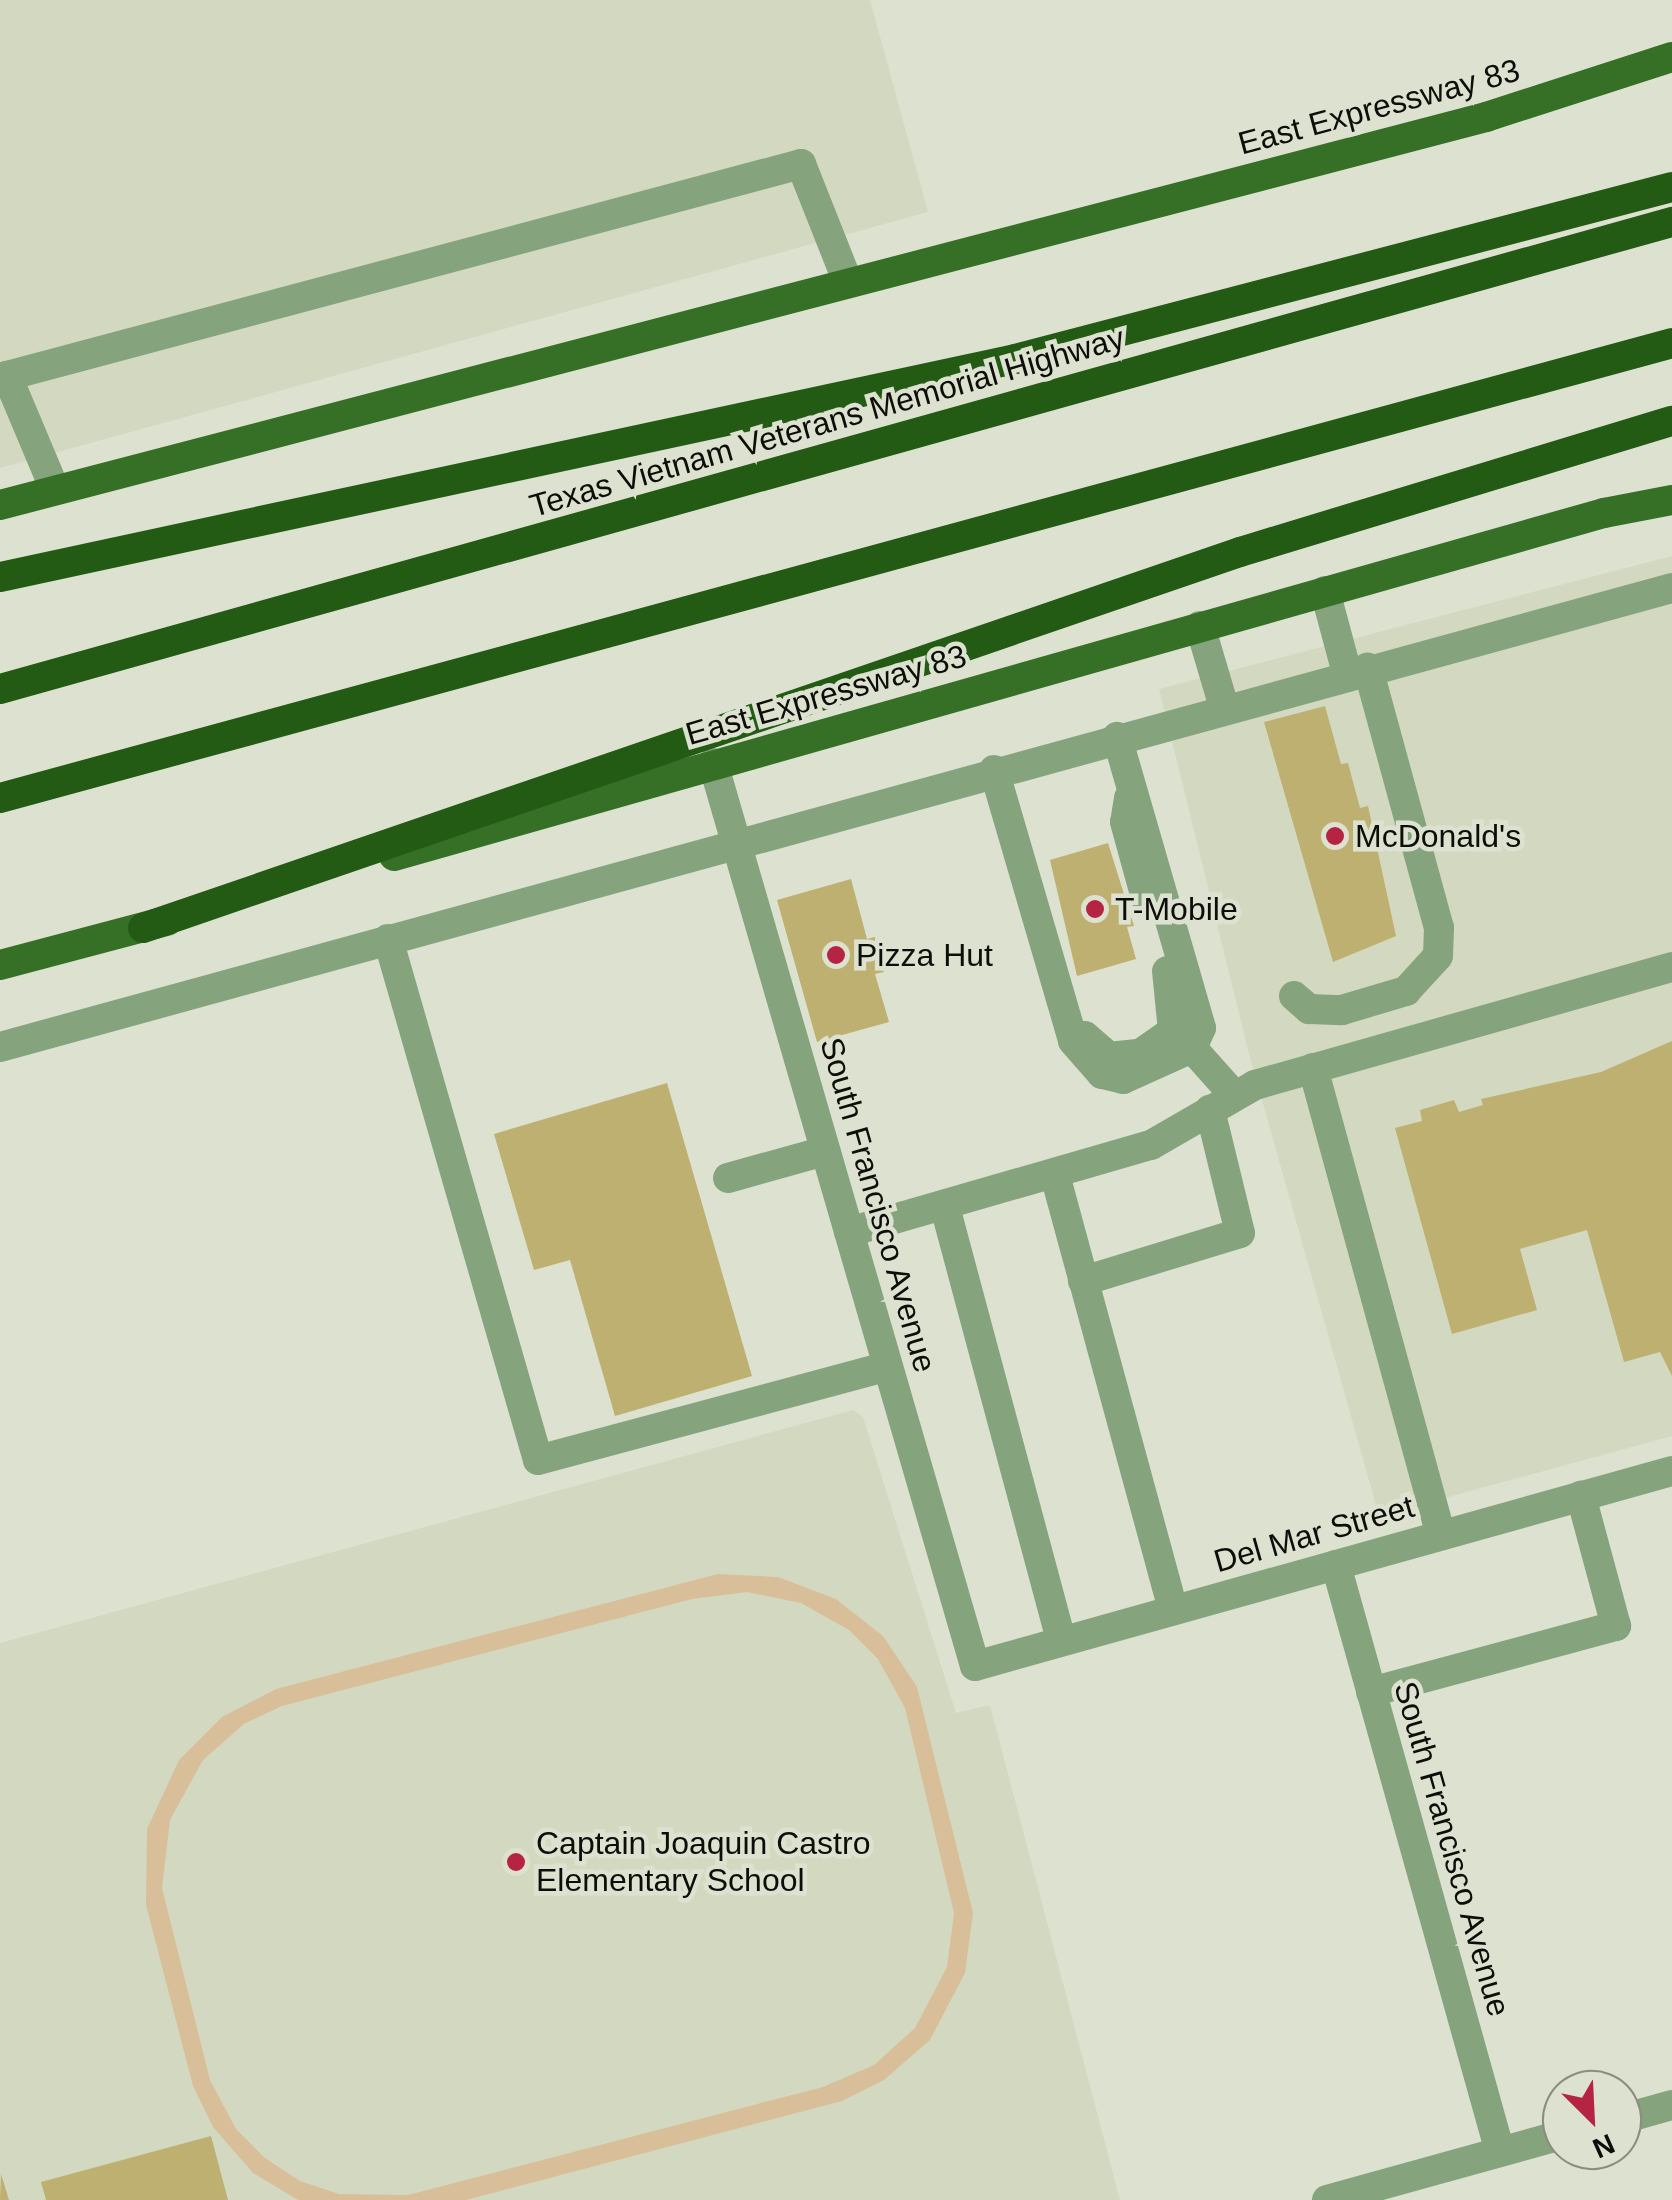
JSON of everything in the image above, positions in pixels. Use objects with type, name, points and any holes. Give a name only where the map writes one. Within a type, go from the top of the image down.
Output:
[{"type":"highway","points":[[0,576],[1015,359],[1672,187]]},
{"type":"highway","name":"Texas Vietnam Veterans Memorial Highway","points":[[0,689],[1672,222]]},
{"type":"highway","points":[[0,798],[1672,343]]},
{"type":"highway","points":[[143,928],[1240,552],[1672,420]]},
{"type":"main road","name":"East Expressway 83","points":[[0,505],[1486,117],[1672,57]]},
{"type":"main road","name":"East Expressway 83","points":[[0,965],[143,928],[1325,591],[1672,500]]},
{"type":"street","points":[[55,490],[3,370],[801,164],[848,284]]},
{"type":"street","points":[[0,1047],[736,840],[1672,588]]},
{"type":"street","points":[[1294,996],[1310,1009],[1342,1010],[1406,991],[1438,956],[1439,928],[1358,671],[1325,591]]},
{"type":"street","points":[[1200,626],[1224,707]]},
{"type":"street","points":[[994,770],[1073,1041],[1102,1074],[1123,1078],[1192,1048],[1201,1028],[1150,833],[1131,787],[1117,737]]},
{"type":"street","name":"South Francisco Avenue","points":[[713,763],[975,1666]]},
{"type":"street","points":[[1028,888],[1046,904],[1072,1017],[1092,1045],[1109,1056],[1140,1054],[1173,1031],[1175,998],[1125,822],[1131,787]]},
{"type":"street","points":[[388,938],[538,1460],[888,1366]]},
{"type":"street","points":[[849,1232],[1151,1144],[1222,1103],[1313,1068],[1672,967]]},
{"type":"street","points":[[1082,1281],[1240,1233],[1222,1103],[1192,1048]]},
{"type":"street","points":[[1313,1068],[1441,1536]]},
{"type":"street","points":[[728,1178],[826,1151]]},
{"type":"street","points":[[1055,1175],[1173,1610]]},
{"type":"street","points":[[945,1207],[1061,1642]]},
{"type":"street","name":"Del Mar Street","points":[[975,1666],[1672,1470]]},
{"type":"street","points":[[1372,1692],[1616,1626],[1581,1496]]},
{"type":"street","name":"South Francisco Avenue","points":[[1336,1565],[1500,2152]]},
{"type":"street","points":[[1642,2113],[1672,2105]]},
{"type":"street","points":[[1327,2200],[1542,2141]]},
{"type":"shaded area","points":[[0,0],[870,0],[928,212],[0,468]]},
{"type":"shaded area","points":[[1672,556],[1672,1436],[1379,1516],[1249,1054],[1159,689]]},
{"type":"shaded area","name":"Captain Joaquin Castro Elementary School","points":[[853,1410],[863,1417],[956,1713],[990,1705],[1120,2200],[0,2200],[0,1643]]},
{"type":"shaded area","points":[[718,1574],[778,1577],[836,1599],[883,1636],[917,1687],[973,1913],[965,1973],[930,2040],[884,2080],[842,2101],[466,2200],[298,2200],[253,2173],[213,2127],[193,2086],[146,1905],[147,1829],[179,1760],[222,1717],[276,1689]],"holes":[[[747,1592],[801,1603],[849,1630],[878,1659],[905,1708],[954,1913],[947,1967],[915,2028],[874,2065],[823,2087],[408,2195],[339,2194],[300,2181],[265,2158],[236,2129],[210,2080],[162,1888],[170,1820],[203,1760],[244,1724],[282,1706],[692,1599]]]},
{"type":"building","name":"McDonald's","points":[[1325,706],[1341,764],[1348,763],[1360,808],[1368,806],[1396,936],[1333,962],[1264,722]]},
{"type":"building","name":"T-Mobile","points":[[1108,843],[1134,926],[1127,927],[1136,959],[1077,976],[1050,860]]},
{"type":"building","name":"Pizza Hut","points":[[851,879],[867,939],[875,937],[884,972],[875,974],[889,1022],[817,1042],[777,900]]},
{"type":"building","points":[[1672,1041],[1672,1376],[1660,1352],[1624,1362],[1587,1230],[1520,1249],[1537,1310],[1452,1334],[1395,1128],[1422,1121],[1420,1110],[1454,1100],[1459,1112],[1483,1105],[1481,1099],[1601,1072]]},
{"type":"building","points":[[667,1083],[752,1376],[615,1416],[570,1260],[534,1270],[494,1134]]},
{"type":"building","points":[[211,2136],[228,2200],[46,2200],[41,2182]]},
{"type":"building","points":[[1,2174],[9,2200],[0,2200]]},
{"type":"place","name":"McDonald's","points":[[1335,836]]},
{"type":"place","name":"T-Mobile","points":[[1095,909]]},
{"type":"place","name":"Pizza Hut","points":[[836,955]]},
{"type":"place","name":"Captain Joaquin Castro Elementary School","points":[[516,1862]]}]
